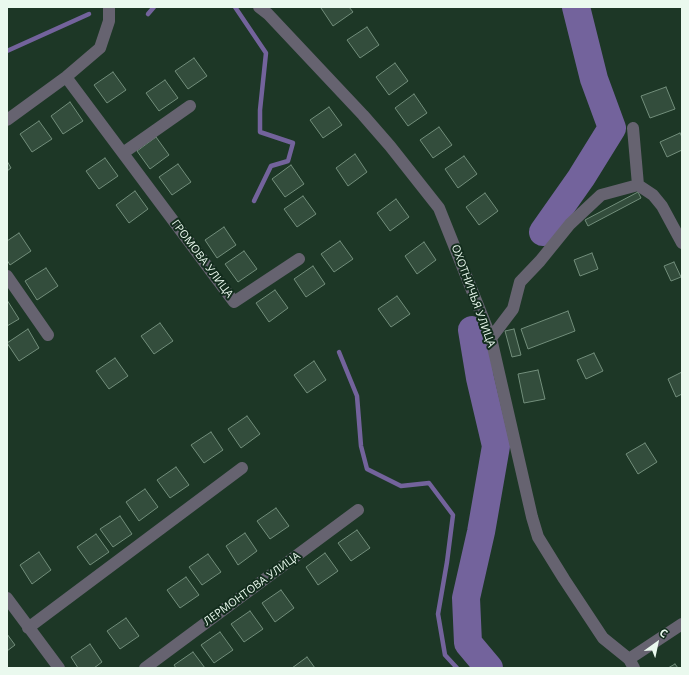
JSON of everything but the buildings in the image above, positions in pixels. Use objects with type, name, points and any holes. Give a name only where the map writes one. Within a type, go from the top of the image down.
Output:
[{"type":"street","points":[[7,120],[66,77],[100,48],[109,21],[110,7]]},
{"type":"street","name":"ОХОТНИЧЬЯ УЛИЦА","points":[[259,7],[268,14],[363,115],[390,146],[439,208],[491,338],[532,517],[538,537],[603,638],[631,664]]},
{"type":"street","name":"ГРОМОВА УЛИЦА","points":[[66,77],[234,302],[299,259]]},
{"type":"street","points":[[123,153],[190,106]]},
{"type":"street","points":[[633,128],[638,185]]},
{"type":"street","points":[[491,338],[513,309],[520,282],[540,262],[570,224],[601,195],[638,185],[653,195],[662,206],[682,243]]},
{"type":"street","points":[[7,276],[48,335]]},
{"type":"street","points":[[28,628],[242,468]]},
{"type":"street","name":"ЛЕРМОНТОВА УЛИЦА","points":[[145,668],[358,510]]},
{"type":"street","points":[[7,598],[59,668]]},
{"type":"street","points":[[631,664],[682,624]]},
{"type":"waterway","points":[[148,14],[154,7]]},
{"type":"waterway","points":[[235,7],[266,53],[260,110],[260,132],[293,143],[288,161],[271,166],[254,201]]},
{"type":"waterway","points":[[543,232],[581,178],[612,128],[594,79],[576,7]]},
{"type":"waterway","points":[[7,51],[89,14]]},
{"type":"waterway","points":[[472,330],[480,378],[496,446],[481,532],[466,598],[468,643],[489,668]]},
{"type":"waterway","points":[[339,352],[357,396],[361,446],[367,469],[401,486],[429,483],[453,515],[438,614],[445,655],[457,668]]}]
